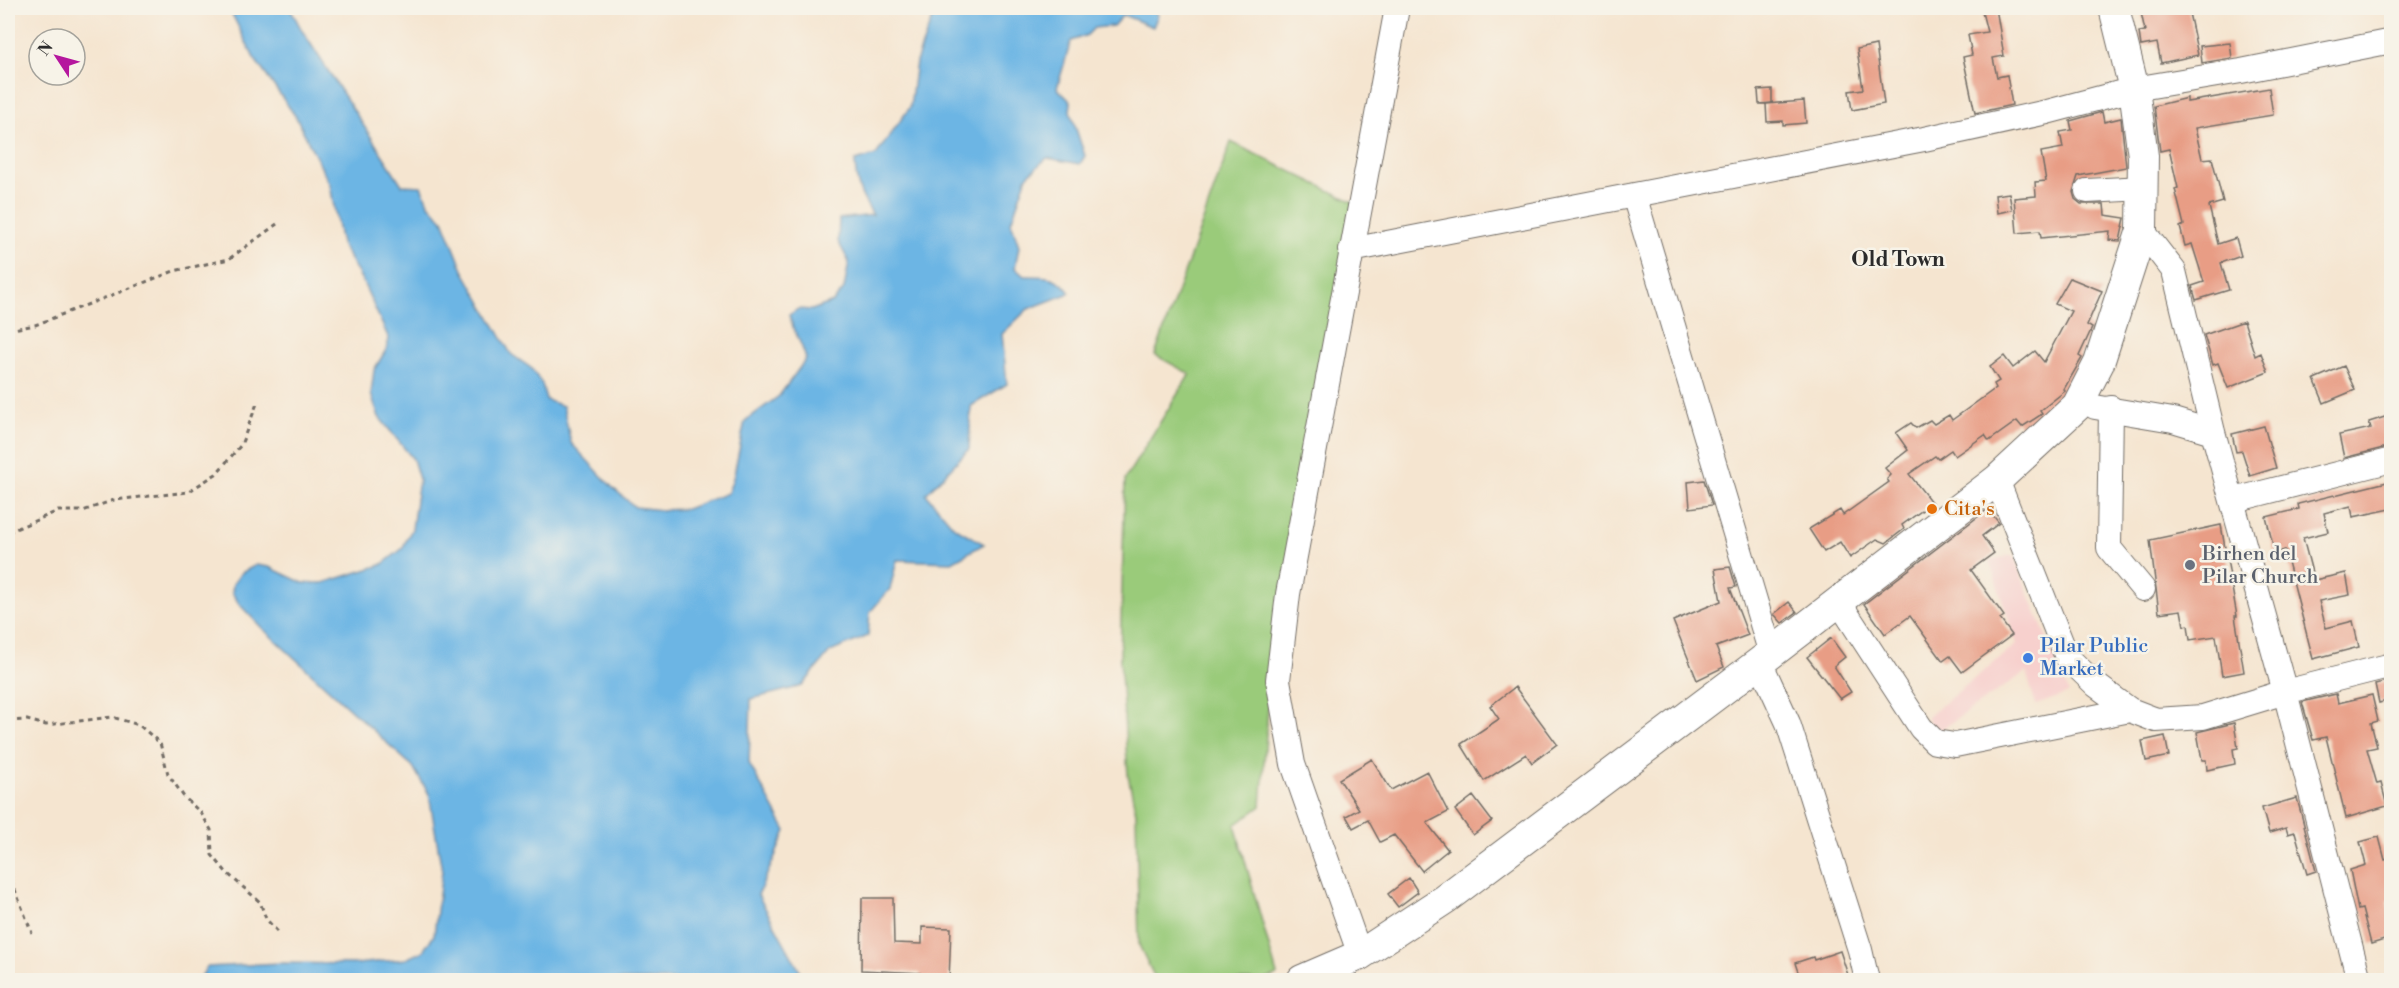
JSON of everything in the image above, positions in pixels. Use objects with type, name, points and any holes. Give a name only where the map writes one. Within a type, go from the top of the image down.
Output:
[{"type":"main road","points":[[1302,981],[1360,955],[1445,899],[1766,658],[1997,480],[2077,406],[2099,363],[2142,230],[2143,156],[2134,88],[2114,8]]},
{"type":"street","points":[[1360,955],[1293,764],[1278,680],[1288,594],[1398,8]]},
{"type":"street","points":[[1351,250],[1924,139],[2047,112],[2134,88],[2241,71],[2391,40]]},
{"type":"street","points":[[2087,191],[2144,188]]},
{"type":"street","points":[[1634,195],[1766,658],[1860,950],[1867,981]]},
{"type":"street","points":[[2142,230],[2174,271],[2213,432],[2286,692],[2359,981]]},
{"type":"street","points":[[2077,406],[2111,408],[2173,420],[2213,432]]},
{"type":"street","points":[[2111,408],[2109,548],[2143,590]]},
{"type":"street","points":[[2234,501],[2391,460]]},
{"type":"street","points":[[1997,480],[2067,657],[2096,685],[2130,710],[2156,720],[2203,717],[2286,692],[2391,665]]},
{"type":"street","points":[[1839,602],[1921,728],[1935,742],[1955,746],[2130,710]]},
{"type":"path","points":[[8,330],[35,325],[174,271],[229,259],[277,224]]},
{"type":"path","points":[[8,532],[58,511],[83,511],[114,500],[188,492],[216,474],[241,445],[258,401]]},
{"type":"path","points":[[8,721],[27,720],[46,725],[112,717],[139,724],[160,743],[168,774],[184,797],[206,821],[211,830],[212,855],[260,902],[266,919],[277,931]]},
{"type":"path","points":[[8,872],[32,933]]},
{"type":"shaded area","name":"Pilar Public Market","points":[[2013,555],[2069,693],[2036,705],[2026,672],[1934,734],[1927,717],[2017,644],[1989,560]]},
{"type":"green space","points":[[1231,142],[1357,204],[1271,666],[1261,806],[1235,825],[1277,975],[1265,980],[1156,980],[1139,945],[1136,813],[1128,775],[1120,659],[1125,479],[1190,374],[1155,355]]},
{"type":"water","points":[[229,8],[290,8],[303,32],[402,185],[421,186],[428,203],[443,220],[463,270],[511,354],[531,368],[542,384],[546,400],[563,406],[571,443],[613,488],[635,507],[661,510],[686,509],[728,493],[745,421],[779,396],[806,359],[789,315],[798,309],[812,310],[833,302],[844,289],[849,262],[838,241],[839,219],[873,215],[860,190],[855,161],[876,155],[910,107],[916,62],[936,8],[1153,8],[1158,15],[1153,27],[1123,15],[1113,26],[1094,28],[1087,35],[1071,41],[1057,88],[1071,102],[1070,111],[1085,156],[1080,164],[1047,158],[1027,176],[1011,222],[1019,246],[1015,268],[1024,276],[1056,280],[1070,293],[1028,309],[1002,334],[1007,384],[971,406],[969,449],[926,494],[954,527],[984,544],[952,562],[897,560],[890,589],[870,612],[868,636],[830,652],[802,686],[751,699],[749,763],[786,831],[758,895],[803,977],[801,980],[199,980],[207,967],[280,963],[356,964],[406,959],[423,951],[434,935],[442,871],[429,794],[413,767],[262,628],[232,593],[233,584],[241,573],[256,565],[269,567],[303,583],[323,583],[381,565],[402,549],[412,529],[419,479],[413,459],[379,417],[371,394],[374,370],[386,350],[389,339],[362,280],[341,244],[330,185],[296,117],[254,58]]},
{"type":"building","points":[[1981,8],[1996,8],[2004,56],[1993,58],[1997,77],[2007,75],[2012,105],[1975,113],[1963,57],[1972,55],[1968,35],[1987,32]]},
{"type":"building","points":[[2140,8],[2188,8],[2198,55],[2161,63],[2157,43],[2141,46],[2139,32],[2145,31]]},
{"type":"building","points":[[2230,43],[2232,58],[2202,63],[2200,46]]},
{"type":"building","points":[[1876,45],[1884,104],[1852,110],[1849,91],[1863,89],[1857,49]]},
{"type":"building","points":[[2269,88],[2273,115],[2195,128],[2202,159],[2212,158],[2223,202],[2209,206],[2218,244],[2236,238],[2241,256],[2221,263],[2229,290],[2196,300],[2192,286],[2204,282],[2192,244],[2185,246],[2180,227],[2184,225],[2175,189],[2178,188],[2169,149],[2160,151],[2154,106],[2187,98],[2187,102]]},
{"type":"building","points":[[1772,89],[1772,103],[1759,104],[1758,90]]},
{"type":"building","points":[[1804,101],[1806,123],[1783,125],[1783,121],[1767,122],[1766,104]]},
{"type":"building","points":[[2102,112],[2104,122],[2121,118],[2126,167],[2078,176],[2073,192],[2075,199],[2081,204],[2104,204],[2105,215],[2125,218],[2120,241],[2109,240],[2110,231],[2041,238],[2040,231],[2017,233],[2014,198],[2036,196],[2035,182],[2046,181],[2041,152],[2063,148],[2060,132],[2072,130],[2070,121]]},
{"type":"building","points":[[2009,193],[2012,210],[1997,213],[1995,195]]},
{"type":"building","points":[[2070,278],[2102,291],[2087,325],[2092,328],[2079,356],[2082,358],[2064,389],[2065,391],[2040,411],[2042,414],[2022,427],[2017,421],[1989,441],[1985,435],[1955,456],[1951,450],[1938,459],[1935,456],[1909,474],[1932,503],[1902,525],[1904,529],[1886,543],[1877,539],[1850,558],[1840,542],[1824,552],[1809,529],[1840,510],[1843,515],[1889,482],[1887,479],[1891,475],[1885,468],[1908,450],[1896,433],[1911,423],[1916,428],[1930,420],[1934,424],[1949,415],[1952,420],[1996,388],[1994,384],[1999,381],[1990,367],[2004,356],[2013,368],[2035,351],[2044,362],[2071,311],[2055,304]]},
{"type":"building","points":[[2244,321],[2255,356],[2261,353],[2268,372],[2228,388],[2218,363],[2213,365],[2204,335]]},
{"type":"building","points":[[2344,366],[2355,390],[2324,403],[2314,379]]},
{"type":"building","points":[[2391,415],[2391,446],[2344,458],[2339,435],[2371,428],[2369,422]]},
{"type":"building","points":[[2264,426],[2276,468],[2250,476],[2242,451],[2236,452],[2232,434]]},
{"type":"building","points":[[1704,480],[1712,505],[1690,508],[1688,482]]},
{"type":"building","points":[[2391,481],[2391,509],[2353,517],[2351,506],[2324,513],[2328,532],[2303,538],[2314,580],[2346,573],[2350,595],[2319,601],[2326,628],[2353,621],[2359,647],[2313,659],[2285,550],[2275,553],[2266,517],[2299,509],[2298,504]]},
{"type":"building","points":[[1988,509],[1999,523],[1982,536],[1994,553],[1971,570],[2004,616],[2000,619],[2012,635],[1962,672],[1950,656],[1943,661],[1910,616],[1885,634],[1864,604]]},
{"type":"building","points":[[2221,525],[2244,672],[2222,676],[2216,636],[2190,640],[2188,625],[2184,626],[2181,610],[2159,613],[2150,540]]},
{"type":"building","points":[[1730,567],[1736,587],[1730,588],[1748,635],[1716,647],[1724,667],[1697,680],[1673,621],[1721,601],[1715,569]]},
{"type":"building","points":[[1789,602],[1797,612],[1782,623],[1774,614]]},
{"type":"building","points":[[1831,638],[1845,657],[1834,666],[1851,692],[1840,699],[1807,657]]},
{"type":"building","points":[[2391,680],[2391,700],[2379,703],[2375,684]]},
{"type":"building","points":[[1515,687],[1557,744],[1532,763],[1526,754],[1484,781],[1461,744],[1499,719],[1490,706]]},
{"type":"building","points":[[2336,694],[2338,703],[2372,695],[2378,721],[2371,723],[2377,747],[2367,749],[2377,784],[2381,783],[2387,806],[2346,818],[2326,737],[2313,740],[2302,702]]},
{"type":"building","points":[[2234,723],[2238,748],[2233,749],[2235,764],[2207,770],[2206,760],[2202,760],[2197,732]]},
{"type":"building","points":[[2165,736],[2169,756],[2146,761],[2142,741]]},
{"type":"building","points":[[1372,759],[1391,790],[1427,771],[1448,812],[1427,823],[1448,850],[1422,871],[1394,835],[1380,842],[1368,820],[1353,828],[1346,816],[1359,809],[1339,779]]},
{"type":"building","points":[[1473,796],[1492,821],[1473,835],[1455,810]]},
{"type":"building","points":[[2297,798],[2316,871],[2307,874],[2295,832],[2288,834],[2286,828],[2269,833],[2262,808]]},
{"type":"building","points":[[2379,837],[2385,860],[2391,858],[2391,901],[2387,902],[2391,919],[2391,938],[2371,944],[2362,909],[2358,910],[2350,870],[2366,865],[2360,842]]},
{"type":"building","points":[[1409,878],[1418,892],[1398,907],[1388,894]]},
{"type":"building","points":[[862,898],[893,898],[894,943],[922,944],[922,927],[951,928],[949,981],[920,981],[920,973],[861,970]]},
{"type":"building","points":[[1840,951],[1848,975],[1831,981],[1801,981],[1795,963],[1813,957],[1814,960]]},
{"type":"place","name":"Cita's","points":[[1932,509]]},
{"type":"place","name":"Birhen del Pilar Church","points":[[2190,565]]},
{"type":"place","name":"Pilar Public Market","points":[[2028,658]]},
{"type":"district","name":"Old Town","points":[[1898,260]]}]
